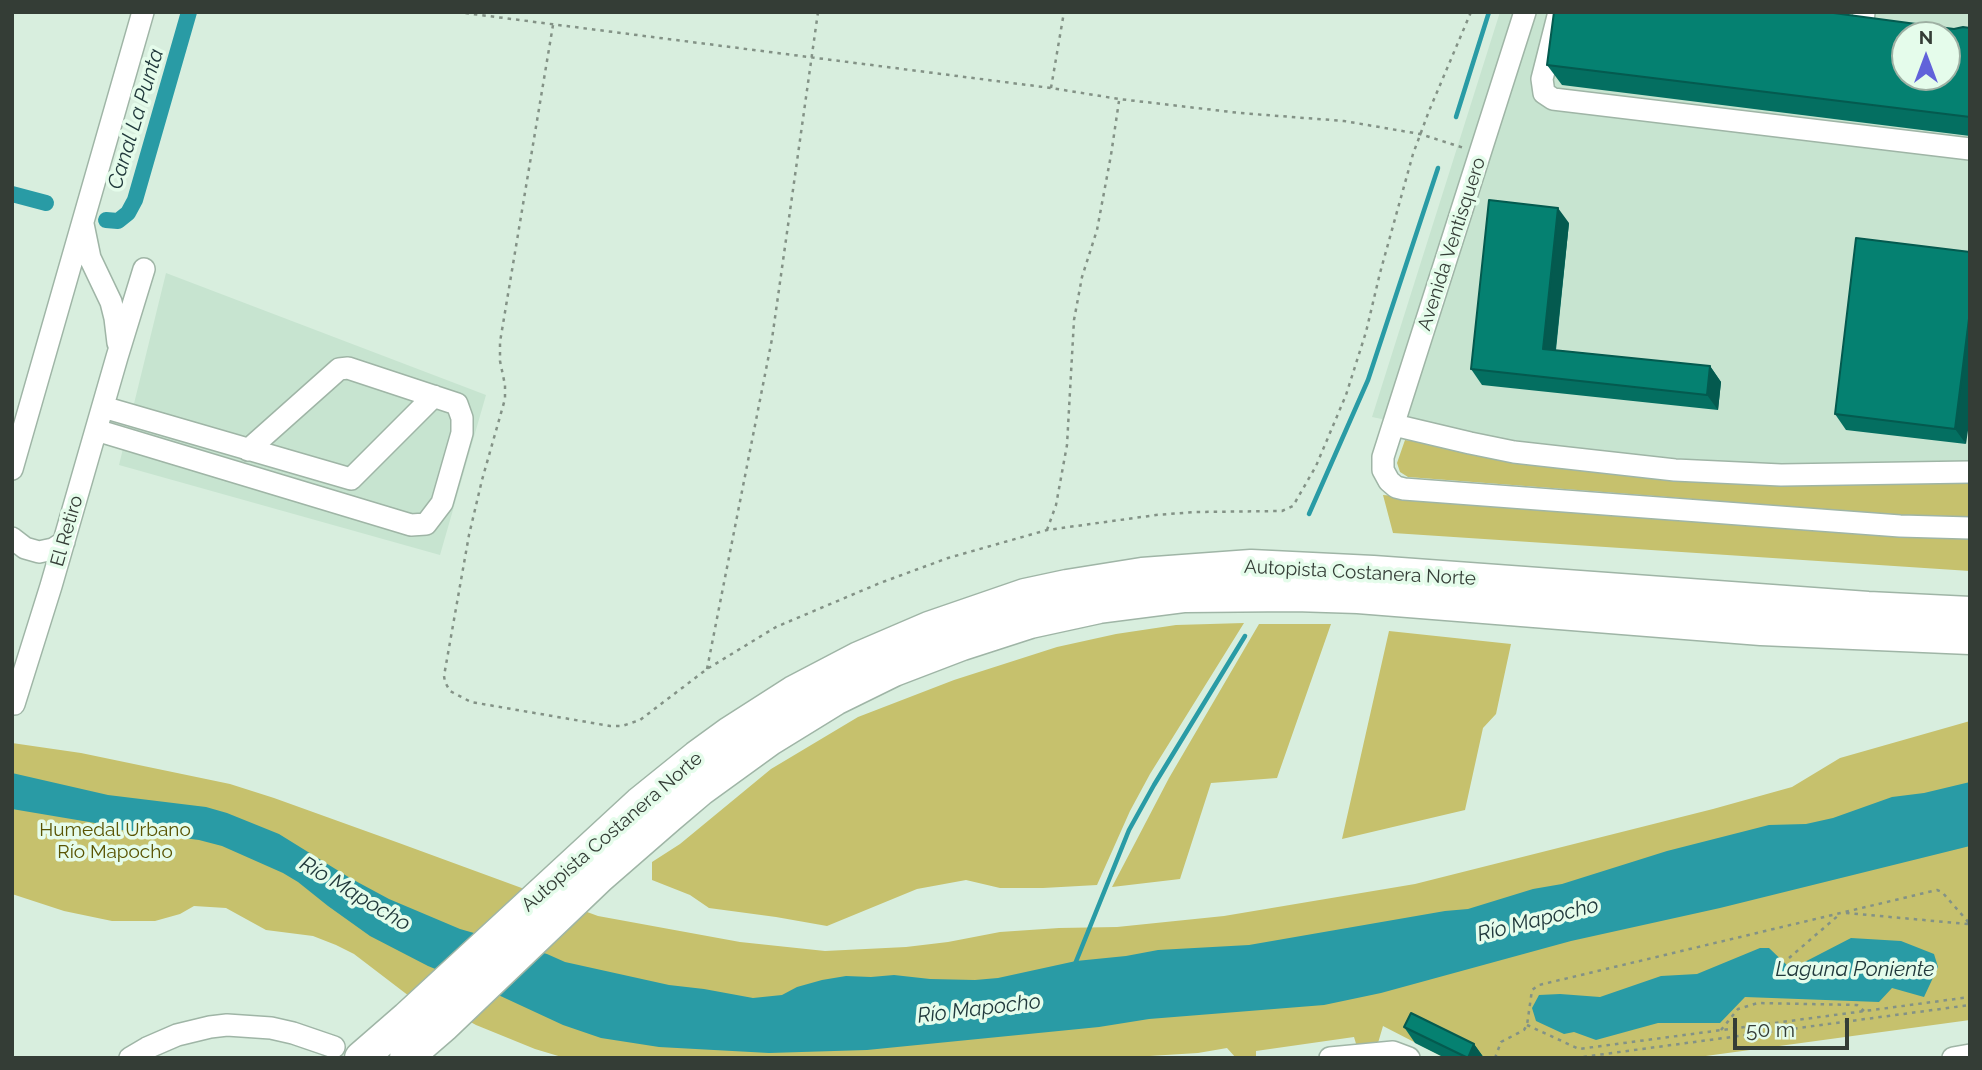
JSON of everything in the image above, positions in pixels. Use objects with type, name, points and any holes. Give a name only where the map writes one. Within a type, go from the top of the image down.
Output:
[{"type":"highway","name":"Autopista Costanera Norte","points":[[347,1052],[407,1017],[640,803],[697,757],[764,710],[814,680],[859,658],[992,605],[1067,586],[1142,574],[1251,566],[1304,567],[1970,613]]},
{"type":"highway","name":"Autopista Costanera Norte","points":[[406,1058],[599,877],[718,776],[770,739],[835,699],[894,670],[1030,622],[1099,607],[1185,596],[1295,595],[1358,597],[1761,629],[1970,638]]},
{"type":"street","name":"El Retiro","points":[[12,469],[143,12]]},
{"type":"street","name":"Avenida Ventisquero","points":[[1525,12],[1383,457],[1385,477],[1404,489],[1900,526],[1970,528]]},
{"type":"street","points":[[1559,12],[1542,79],[1544,93],[1553,99],[1970,149]]},
{"type":"street","points":[[1859,19],[1889,26]]},
{"type":"street","name":"El Retiro","points":[[83,219],[90,258],[111,302],[115,318],[117,357]]},
{"type":"street","name":"El Retiro","points":[[13,704],[20,662],[64,542],[144,269]]},
{"type":"street","points":[[96,430],[411,525],[426,524],[442,503],[461,433],[462,418],[457,404],[348,368],[340,369],[248,450]]},
{"type":"street","points":[[103,407],[351,479],[434,396]]},
{"type":"street","points":[[1395,425],[1514,452],[1675,470],[1782,475],[1970,472]]},
{"type":"street","points":[[12,538],[24,548],[39,552],[53,550],[64,542]]},
{"type":"street","points":[[130,1058],[177,1035],[227,1025],[282,1031],[347,1052]]},
{"type":"street","points":[[1330,1058],[1393,1052],[1409,1058]]},
{"type":"street","points":[[1953,1058],[1970,1055]]},
{"type":"path","points":[[457,12],[1119,99],[1240,113],[1345,121],[1420,134],[1443,141]]},
{"type":"path","points":[[707,669],[772,339],[818,12]]},
{"type":"path","points":[[1051,88],[1063,12]]},
{"type":"path","points":[[554,25],[500,342],[505,399],[469,536],[444,670],[445,682],[455,695],[471,702],[622,726],[640,720],[707,669],[776,627],[880,583],[948,558],[1047,530],[1156,515],[1282,511],[1293,506],[1332,431],[1357,363],[1395,214],[1420,134],[1471,12]]},
{"type":"path","points":[[1047,530],[1056,505],[1067,445],[1076,309],[1085,264],[1097,230],[1119,99]]},
{"type":"path","points":[[1495,1058],[1501,1042],[1524,1030],[1532,990],[1539,985],[1937,890],[1942,892],[1970,924]]},
{"type":"path","points":[[1789,958],[1843,912],[1970,924]]},
{"type":"path","points":[[1527,1025],[1578,1049],[1970,997]]},
{"type":"path","points":[[1721,1030],[1738,1009],[1758,1003],[1857,1005],[1864,1011]]},
{"type":"path","points":[[1574,1058],[1970,1005]]},
{"type":"shaded area","points":[[1500,12],[1970,12],[1970,463],[1792,467],[1580,451],[1474,438],[1372,417]]},
{"type":"shaded area","points":[[166,273],[486,395],[440,555],[119,465]]},
{"type":"green space","points":[[1405,440],[1649,472],[1970,475],[1970,517],[1934,518],[1800,509],[1408,477],[1400,472],[1397,463]]},
{"type":"green space","points":[[1383,495],[1899,537],[1970,536],[1970,571],[1393,533]]},
{"type":"green space","points":[[1244,623],[1150,774],[1130,811],[1097,885],[1000,888],[966,880],[917,889],[827,926],[709,908],[690,895],[652,880],[652,862],[680,844],[771,769],[858,717],[954,680],[1057,647],[1176,625]]},
{"type":"green space","points":[[1259,624],[1331,624],[1277,778],[1211,783],[1180,879],[1112,887],[1169,778]]},
{"type":"green space","points":[[1389,631],[1511,644],[1496,714],[1483,728],[1465,810],[1342,839]]},
{"type":"green space","name":"Humedal Urbano Río Mapocho","points":[[1970,721],[1970,1020],[1691,1058],[1445,1058],[1383,1026],[1378,1043],[1357,1047],[1354,1037],[1256,1051],[1256,1058],[1236,1058],[1227,1048],[1198,1053],[1117,1058],[565,1058],[476,1025],[430,1000],[409,996],[354,954],[336,945],[313,936],[266,930],[226,908],[194,906],[180,914],[155,921],[112,921],[64,911],[12,894],[12,743],[81,753],[230,784],[598,916],[740,942],[825,951],[906,947],[1000,932],[1117,927],[1224,916],[1415,884],[1792,787],[1840,758]]},
{"type":"water","name":"Río Mapocho","points":[[12,773],[108,795],[206,807],[227,813],[279,834],[389,899],[460,929],[547,954],[565,962],[669,985],[753,998],[782,995],[797,987],[846,976],[894,975],[975,980],[998,978],[1076,961],[1158,950],[1249,945],[1468,909],[1533,889],[1562,884],[1667,851],[1769,825],[1806,824],[1833,818],[1892,797],[1924,793],[1970,782],[1970,846],[1720,908],[1571,941],[1381,993],[1324,1005],[1149,1019],[1099,1027],[867,1050],[769,1053],[659,1047],[601,1038],[563,1025],[428,966],[370,936],[298,882],[222,846],[12,809]]},
{"type":"water","name":"Laguna Poniente","points":[[1851,938],[1901,941],[1934,954],[1938,967],[1924,997],[1892,988],[1879,1002],[1745,997],[1720,1023],[1658,1023],[1596,1040],[1574,1032],[1564,1034],[1536,1021],[1532,1008],[1539,995],[1600,997],[1661,976],[1697,974],[1760,948],[1769,948],[1791,969]]},
{"type":"building","points":[[1554,12],[1826,12],[1894,21],[1891,21],[1891,91],[1961,91],[1961,27],[1970,28],[1970,117],[1547,65]]},
{"type":"building","points":[[1489,200],[1558,208],[1543,349],[1710,366],[1707,395],[1471,369]]},
{"type":"building","points":[[1856,238],[1970,252],[1970,311],[1955,429],[1835,414]]},
{"type":"building","points":[[1411,1013],[1474,1044],[1468,1058],[1404,1027]]},
{"type":"waterway","name":"Canal La Punta","points":[[106,220],[118,221],[128,213],[135,200],[189,12]]},
{"type":"waterway","points":[[1456,117],[1489,12]]},
{"type":"waterway","points":[[1309,514],[1368,380],[1438,168]]},
{"type":"waterway","name":"Canal La Punta","points":[[12,194],[46,203]]},
{"type":"waterway","points":[[1075,964],[1129,830],[1245,636]]}]
